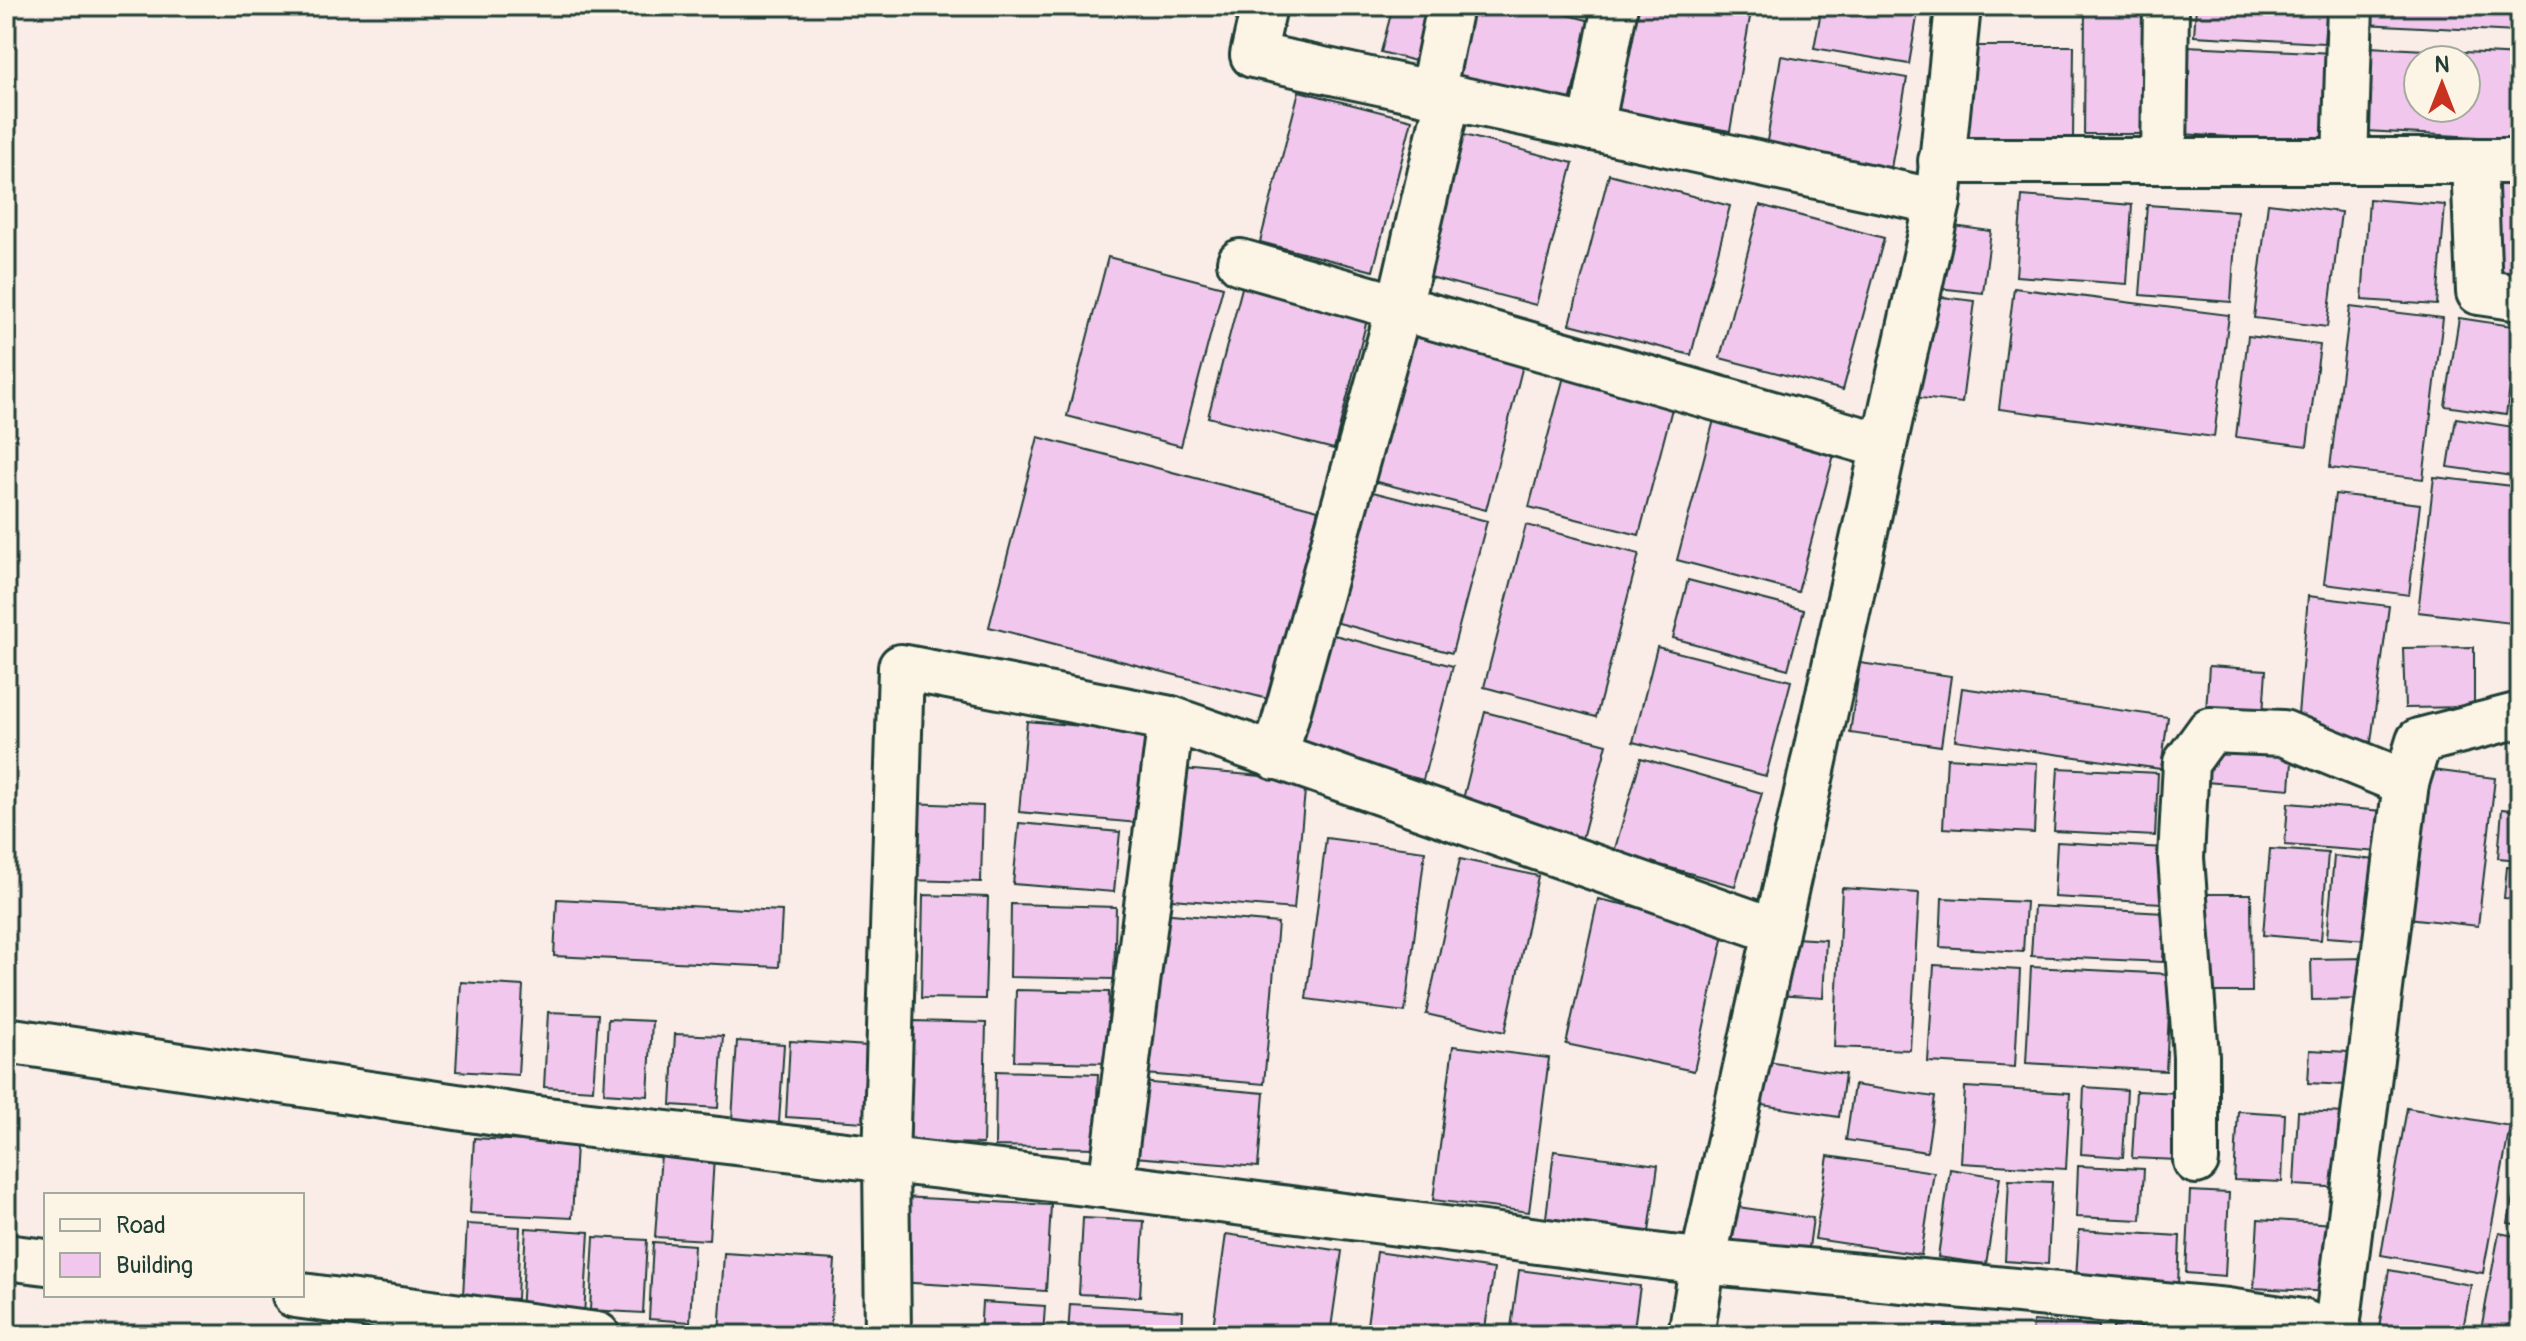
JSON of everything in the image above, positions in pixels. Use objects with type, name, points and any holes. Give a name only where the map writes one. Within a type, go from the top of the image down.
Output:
[{"type":"street","points":[[1264,6],[1253,55],[1591,128],[1939,182],[2164,161],[2520,161]]},
{"type":"street","points":[[1275,757],[1399,308],[1440,96],[1450,6]]},
{"type":"street","points":[[1591,128],[1615,6]]},
{"type":"street","points":[[1691,1335],[1703,1261],[1884,446],[1939,182],[1958,6]]},
{"type":"street","points":[[2164,161],[2166,6]]},
{"type":"street","points":[[2345,161],[2350,6]]},
{"type":"street","points":[[2474,161],[2479,292],[2520,298]]},
{"type":"street","points":[[1240,262],[1884,446]]},
{"type":"street","points":[[888,1335],[886,1160],[901,667],[1171,719],[1776,931]]},
{"type":"street","points":[[6,1040],[530,1118],[1111,1186],[1703,1261],[2227,1311],[2302,1322],[2334,1335],[2406,783],[2419,741],[2520,715]]},
{"type":"street","points":[[1111,1186],[1171,719]]},
{"type":"street","points":[[2196,1161],[2196,1056],[2181,858],[2186,763],[2210,730],[2283,733],[2406,783]]},
{"type":"street","points":[[6,1257],[44,1262]]},
{"type":"street","points":[[304,1296],[597,1335]]},
{"type":"building","points":[[1393,6],[1441,6],[1426,64],[1381,52]]},
{"type":"building","points":[[1464,6],[1534,6],[1591,21],[1569,105],[1447,73]]},
{"type":"building","points":[[1631,6],[1752,6],[1730,131],[1614,110]]},
{"type":"building","points":[[1822,6],[1919,6],[1909,64],[1814,48]]},
{"type":"building","points":[[2085,6],[2149,6],[2148,134],[2084,134]]},
{"type":"building","points":[[2196,6],[2327,6],[2324,43],[2194,36]]},
{"type":"building","points":[[2365,6],[2517,6],[2516,32],[2364,24]]},
{"type":"building","points":[[1963,46],[2074,46],[2073,138],[1962,137]]},
{"type":"building","points":[[2186,46],[2333,53],[2329,143],[2181,134]]},
{"type":"building","points":[[2369,47],[2402,49],[2402,124],[2482,124],[2482,53],[2520,55],[2517,139],[2365,131]]},
{"type":"building","points":[[1781,56],[1907,78],[1891,168],[1766,147]]},
{"type":"building","points":[[1299,91],[1412,120],[1373,271],[1260,242]]},
{"type":"building","points":[[1456,133],[1573,163],[1536,305],[1419,274]]},
{"type":"building","points":[[1609,174],[1730,206],[1691,355],[1570,324]]},
{"type":"building","points":[[2493,183],[2520,185],[2520,282],[2488,281]]},
{"type":"building","points":[[2022,196],[2132,205],[2127,284],[2016,276]]},
{"type":"building","points":[[2369,199],[2445,205],[2437,305],[2362,300]]},
{"type":"building","points":[[2268,203],[2341,212],[2327,327],[2254,318]]},
{"type":"building","points":[[1760,205],[1884,238],[1843,390],[1720,358]]},
{"type":"building","points":[[2147,205],[2237,211],[2231,302],[2140,295]]},
{"type":"building","points":[[1938,224],[1991,231],[1983,293],[1929,287]]},
{"type":"building","points":[[1108,257],[1223,287],[1181,446],[1067,416]]},
{"type":"building","points":[[1243,284],[1368,316],[1334,449],[1208,417]]},
{"type":"building","points":[[2014,288],[2229,315],[2214,437],[1999,409]]},
{"type":"building","points":[[1925,295],[1975,301],[1962,403],[1912,397]]},
{"type":"building","points":[[2350,307],[2443,318],[2423,479],[2330,468]]},
{"type":"building","points":[[2459,318],[2519,327],[2506,415],[2445,406]]},
{"type":"building","points":[[1411,336],[1523,365],[1486,510],[1373,481]]},
{"type":"building","points":[[2248,336],[2320,345],[2307,446],[2236,437]]},
{"type":"building","points":[[1566,369],[1675,397],[1639,535],[1529,507]]},
{"type":"building","points":[[1715,416],[1836,447],[1798,592],[1677,560]]},
{"type":"building","points":[[2456,418],[2520,428],[2520,477],[2448,467]]},
{"type":"building","points":[[1038,437],[1318,510],[1268,699],[989,627]]},
{"type":"building","points":[[2434,477],[2520,487],[2520,624],[2418,612]]},
{"type":"building","points":[[1365,490],[1487,521],[1452,653],[1331,621]]},
{"type":"building","points":[[2335,494],[2420,504],[2409,595],[2324,584]]},
{"type":"building","points":[[1526,525],[1639,554],[1596,717],[1484,687]]},
{"type":"building","points":[[1688,580],[1804,610],[1788,669],[1673,638]]},
{"type":"building","points":[[2308,596],[2389,606],[2371,742],[2297,727]]},
{"type":"building","points":[[1323,632],[1453,666],[1423,780],[1294,746]]},
{"type":"building","points":[[1657,647],[1791,681],[1766,776],[1633,742]]},
{"type":"building","points":[[2474,647],[2474,707],[2405,708],[2403,648]]},
{"type":"building","points":[[1860,663],[1951,676],[1941,746],[1850,733]]},
{"type":"building","points":[[2209,666],[2266,670],[2263,715],[2206,711]]},
{"type":"building","points":[[1962,688],[2168,717],[2161,769],[1955,740]]},
{"type":"building","points":[[1485,712],[1607,744],[1580,846],[1459,815]]},
{"type":"building","points":[[1027,721],[1146,732],[1138,823],[1019,812]]},
{"type":"building","points":[[2209,742],[2293,748],[2290,789],[2206,782]]},
{"type":"building","points":[[1641,758],[1762,793],[1735,886],[1614,852]]},
{"type":"building","points":[[1947,758],[2037,763],[2034,833],[1943,828]]},
{"type":"building","points":[[1171,768],[1306,780],[1294,909],[1160,898]]},
{"type":"building","points":[[2058,768],[2158,773],[2155,836],[2054,831]]},
{"type":"building","points":[[2425,769],[2495,778],[2478,926],[2408,918]]},
{"type":"building","points":[[909,803],[983,806],[981,882],[907,880]]},
{"type":"building","points":[[2288,803],[2383,811],[2380,852],[2285,845]]},
{"type":"building","points":[[2502,809],[2520,811],[2520,860],[2498,858]]},
{"type":"building","points":[[1019,823],[1120,832],[1114,892],[1013,884]]},
{"type":"building","points":[[1326,838],[1425,851],[1405,1012],[1306,999]]},
{"type":"building","points":[[2057,842],[2165,848],[2162,903],[2054,897]]},
{"type":"building","points":[[2270,849],[2328,853],[2321,940],[2263,935]]},
{"type":"building","points":[[2334,856],[2387,861],[2381,941],[2327,937]]},
{"type":"building","points":[[1460,859],[1538,876],[1505,1032],[1426,1014]]},
{"type":"building","points":[[2507,867],[2520,868],[2520,899],[2504,898]]},
{"type":"building","points":[[1842,888],[1919,893],[1910,1050],[1834,1047]]},
{"type":"building","points":[[2203,894],[2251,894],[2252,992],[2205,992]]},
{"type":"building","points":[[923,895],[988,897],[985,999],[921,998]]},
{"type":"building","points":[[1942,898],[2026,902],[2023,952],[1940,947]]},
{"type":"building","points":[[557,899],[782,911],[779,967],[554,956]]},
{"type":"building","points":[[1598,899],[1726,926],[1694,1071],[1566,1044]]},
{"type":"building","points":[[1011,904],[1116,907],[1114,979],[1010,977]]},
{"type":"building","points":[[2034,906],[2165,913],[2163,962],[2031,956]]},
{"type":"building","points":[[1159,913],[1278,923],[1264,1084],[1145,1074]]},
{"type":"building","points":[[1779,937],[1826,940],[1823,998],[1776,995]]},
{"type":"building","points":[[2368,958],[2369,999],[2312,1000],[2311,959]]},
{"type":"building","points":[[1934,965],[2020,970],[2015,1067],[1928,1062]]},
{"type":"building","points":[[2031,967],[2171,974],[2166,1071],[2026,1063]]},
{"type":"building","points":[[461,982],[523,986],[518,1075],[456,1071]]},
{"type":"building","points":[[1016,990],[1109,992],[1107,1063],[1014,1061]]},
{"type":"building","points":[[548,1012],[598,1014],[593,1090],[544,1087]]},
{"type":"building","points":[[608,1019],[652,1021],[648,1096],[604,1093]]},
{"type":"building","points":[[913,1021],[986,1023],[983,1144],[910,1142]]},
{"type":"building","points":[[675,1034],[723,1036],[718,1108],[671,1105]]},
{"type":"building","points":[[737,1041],[784,1044],[779,1123],[732,1120]]},
{"type":"building","points":[[790,1041],[868,1046],[864,1122],[786,1117]]},
{"type":"building","points":[[1453,1046],[1549,1058],[1529,1212],[1433,1200]]},
{"type":"building","points":[[2310,1050],[2368,1053],[2366,1086],[2308,1083]]},
{"type":"building","points":[[1755,1060],[1845,1074],[1839,1117],[1749,1103]]},
{"type":"building","points":[[996,1071],[1098,1074],[1095,1148],[995,1146]]},
{"type":"building","points":[[1140,1082],[1264,1093],[1258,1167],[1134,1157]]},
{"type":"building","points":[[1854,1085],[1935,1097],[1927,1152],[1846,1140]]},
{"type":"building","points":[[1965,1087],[2070,1093],[2066,1169],[1961,1163]]},
{"type":"building","points":[[2084,1087],[2127,1090],[2123,1157],[2081,1154]]},
{"type":"building","points":[[2136,1091],[2181,1093],[2178,1160],[2132,1158]]},
{"type":"building","points":[[2407,1108],[2510,1126],[2483,1273],[2381,1255]]},
{"type":"building","points":[[2238,1111],[2285,1114],[2282,1182],[2234,1180]]},
{"type":"building","points":[[2298,1111],[2347,1113],[2344,1188],[2294,1185]]},
{"type":"building","points":[[474,1138],[576,1144],[572,1218],[470,1213]]},
{"type":"building","points":[[1554,1151],[1658,1165],[1649,1232],[1546,1218]]},
{"type":"building","points":[[661,1154],[714,1157],[709,1240],[655,1237]]},
{"type":"building","points":[[1828,1156],[1934,1172],[1921,1255],[1815,1239]]},
{"type":"building","points":[[2520,1160],[2520,1225],[2508,1223]]},
{"type":"building","points":[[2078,1166],[2144,1169],[2141,1220],[2076,1217]]},
{"type":"building","points":[[1950,1169],[2000,1177],[1986,1264],[1938,1257]]},
{"type":"building","points":[[2009,1180],[2052,1182],[2048,1264],[2005,1261]]},
{"type":"building","points":[[2190,1191],[2229,1193],[2225,1276],[2186,1273]]},
{"type":"building","points":[[902,1197],[1051,1205],[1046,1291],[897,1282]]},
{"type":"building","points":[[1738,1207],[1813,1218],[1808,1255],[1732,1243]]},
{"type":"building","points":[[1083,1218],[1144,1221],[1140,1297],[1079,1294]]},
{"type":"building","points":[[2258,1219],[2335,1224],[2332,1292],[2254,1288]]},
{"type":"building","points":[[467,1224],[520,1227],[517,1299],[463,1296]]},
{"type":"building","points":[[526,1228],[589,1232],[584,1316],[521,1313]]},
{"type":"building","points":[[2079,1230],[2180,1236],[2178,1285],[2076,1280]]},
{"type":"building","points":[[2499,1233],[2520,1237],[2520,1335],[2480,1335]]},
{"type":"building","points":[[1226,1234],[1342,1251],[1330,1335],[1212,1335]]},
{"type":"building","points":[[594,1237],[647,1240],[643,1313],[590,1310]]},
{"type":"building","points":[[653,1242],[694,1245],[690,1322],[649,1319]]},
{"type":"building","points":[[1377,1252],[1494,1269],[1484,1335],[1440,1335],[1367,1325]]},
{"type":"building","points":[[724,1253],[835,1260],[830,1335],[719,1335]]},
{"type":"building","points":[[1519,1270],[1640,1286],[1633,1335],[1510,1335]]},
{"type":"building","points":[[2389,1270],[2471,1285],[2462,1335],[2378,1333]]},
{"type":"building","points":[[982,1302],[1045,1306],[1043,1335],[980,1335]]},
{"type":"building","points":[[1070,1304],[1183,1311],[1182,1335],[1068,1335]]},
{"type":"building","points":[[2033,1321],[2099,1326],[2098,1335],[2032,1335]]},
{"type":"building","points":[[1935,1325],[1993,1330],[1992,1335],[1934,1335]]},
{"type":"building","points":[[2113,1326],[2168,1327],[2168,1335],[2113,1335]]}]
